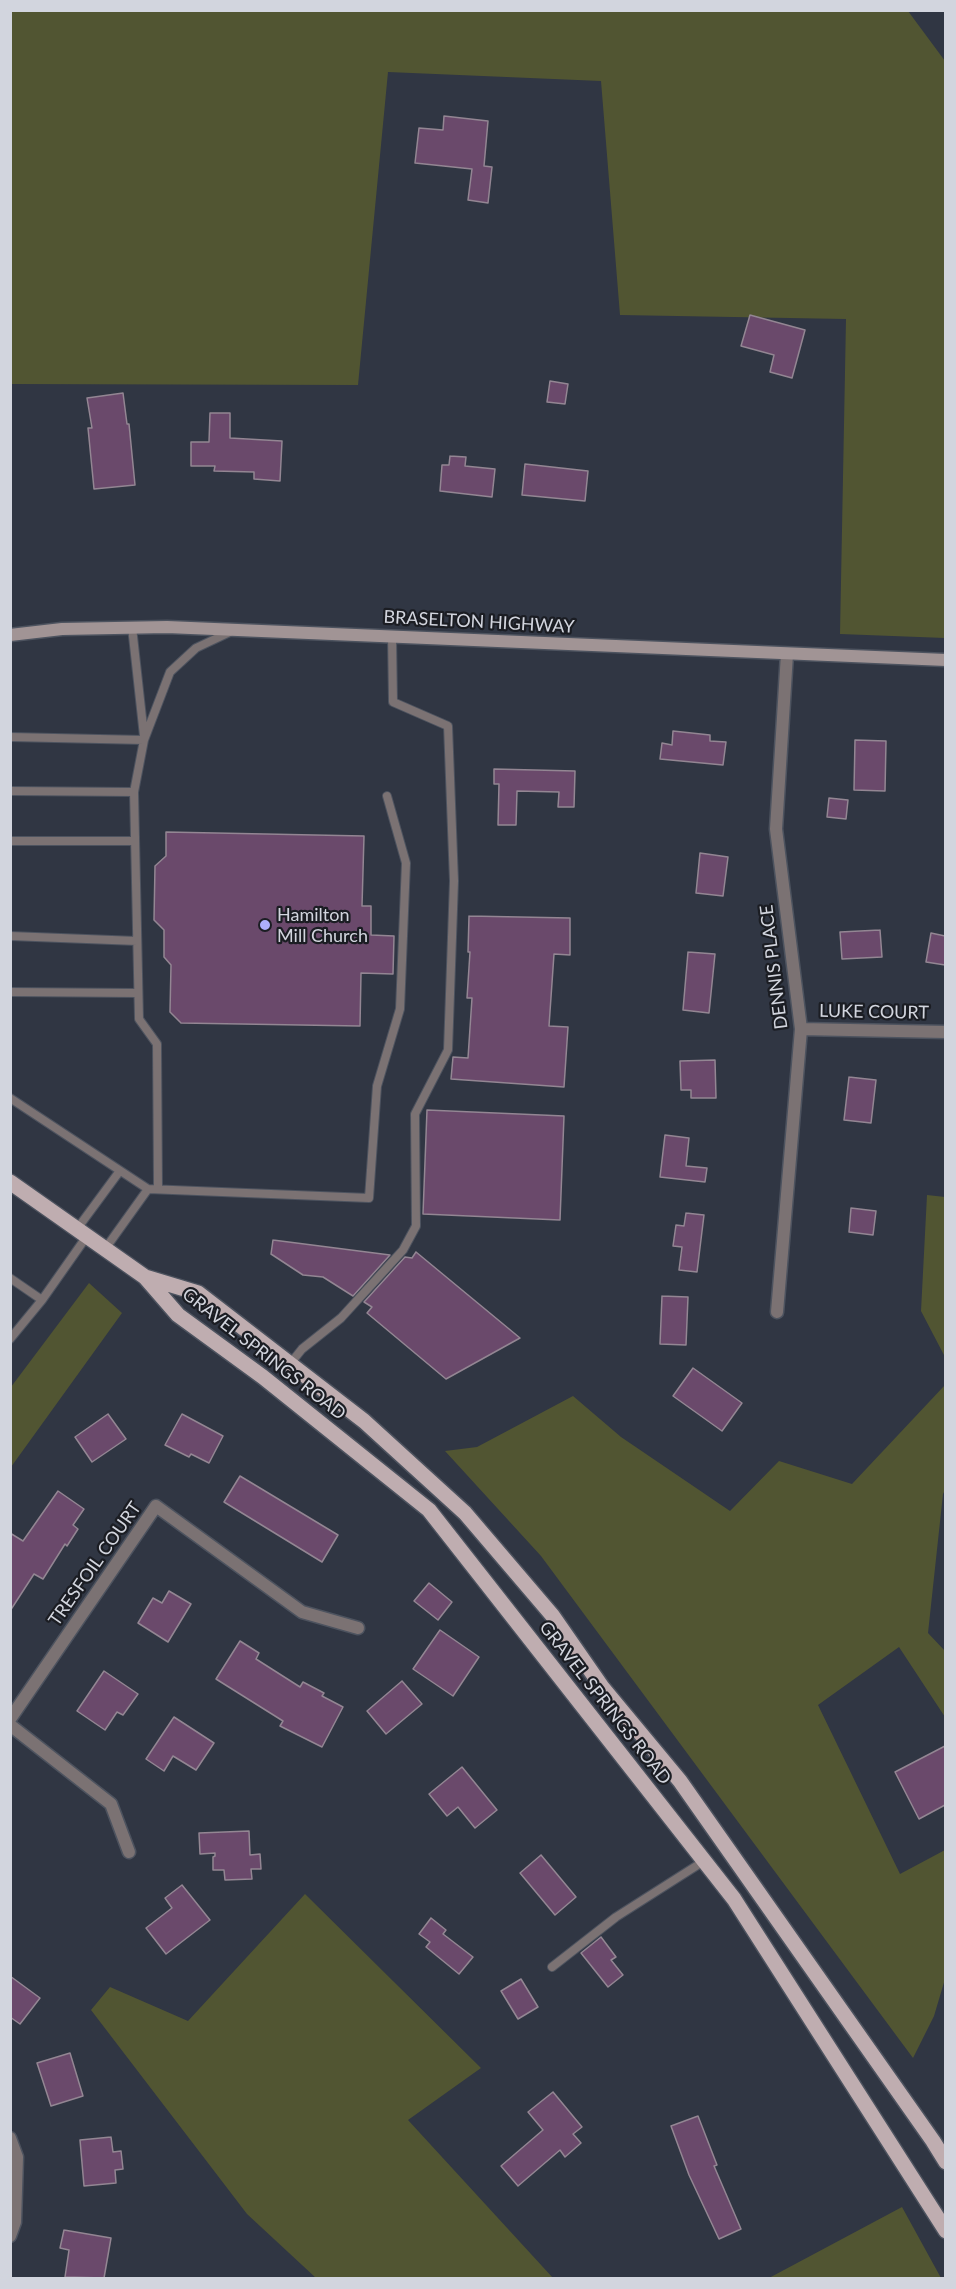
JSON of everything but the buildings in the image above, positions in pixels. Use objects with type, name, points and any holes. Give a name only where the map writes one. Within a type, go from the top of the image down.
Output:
[{"type":"main road","name":"BRASELTON HIGHWAY","points":[[10,635],[62,629],[132,627],[945,660]]},
{"type":"main road","name":"GRAVEL SPRINGS ROAD","points":[[10,1182],[145,1277],[178,1315],[263,1377],[429,1510],[740,1909],[945,2231]]},
{"type":"main road","name":"GRAVEL SPRINGS ROAD","points":[[145,1277],[198,1293],[364,1421],[465,1513],[552,1615],[602,1687],[680,1781],[913,2112],[945,2162]]},
{"type":"street","name":"DENNIS PLACE","points":[[777,1312],[801,1029],[776,829],[787,654]]},
{"type":"street","name":"LUKE COURT","points":[[801,1029],[945,1032]]},
{"type":"street","name":"TRESFOIL COURT","points":[[10,1719],[156,1506],[302,1612],[358,1628]]},
{"type":"street","points":[[10,1725],[111,1804],[129,1852]]},
{"type":"street","points":[[10,2138],[17,2157],[15,2222],[10,2236]]},
{"type":"lane","points":[[132,627],[144,740]]},
{"type":"lane","points":[[158,1189],[157,1044],[139,1019],[134,792],[144,740],[170,672],[196,648],[234,630]]},
{"type":"lane","points":[[290,1364],[302,1349],[341,1318],[403,1250],[416,1226],[415,1114],[448,1050],[454,881],[448,726],[393,702],[392,636]]},
{"type":"lane","points":[[10,736],[144,740]]},
{"type":"lane","points":[[10,791],[134,792]]},
{"type":"lane","points":[[10,1098],[148,1189],[369,1198],[377,1086],[400,1009],[406,863],[387,796]]},
{"type":"lane","points":[[10,841],[135,841]]},
{"type":"lane","points":[[10,936],[137,941]]},
{"type":"lane","points":[[10,992],[138,993]]},
{"type":"lane","points":[[10,1339],[42,1300],[119,1172]]},
{"type":"lane","points":[[105,1249],[148,1189]]},
{"type":"lane","points":[[10,1278],[42,1300]]},
{"type":"lane","points":[[552,1967],[616,1917],[704,1861]]},
{"type":"green space","points":[[11,11],[908,11],[945,61],[945,638],[840,634],[846,319],[620,315],[601,81],[388,72],[358,385],[11,384]]},
{"type":"green space","points":[[927,1195],[945,1197],[945,1357],[921,1311]]},
{"type":"green space","points":[[89,1283],[122,1313],[11,1467],[11,1387]]},
{"type":"green space","points":[[945,1385],[945,1490],[928,1633],[945,1651],[945,1717],[899,1647],[818,1705],[900,1874],[945,1850],[945,1979],[934,2016],[913,2058],[541,1556],[445,1451],[477,1447],[573,1396],[621,1437],[730,1511],[779,1461],[852,1484]]},
{"type":"green space","points":[[305,1894],[481,2068],[408,2120],[553,2278],[316,2278],[247,2214],[91,2010],[110,1987],[188,2021]]},
{"type":"green space","points":[[902,2207],[941,2278],[769,2278]]},
{"type":"place","name":"Hamilton Mill Church","points":[[265,925]]}]
